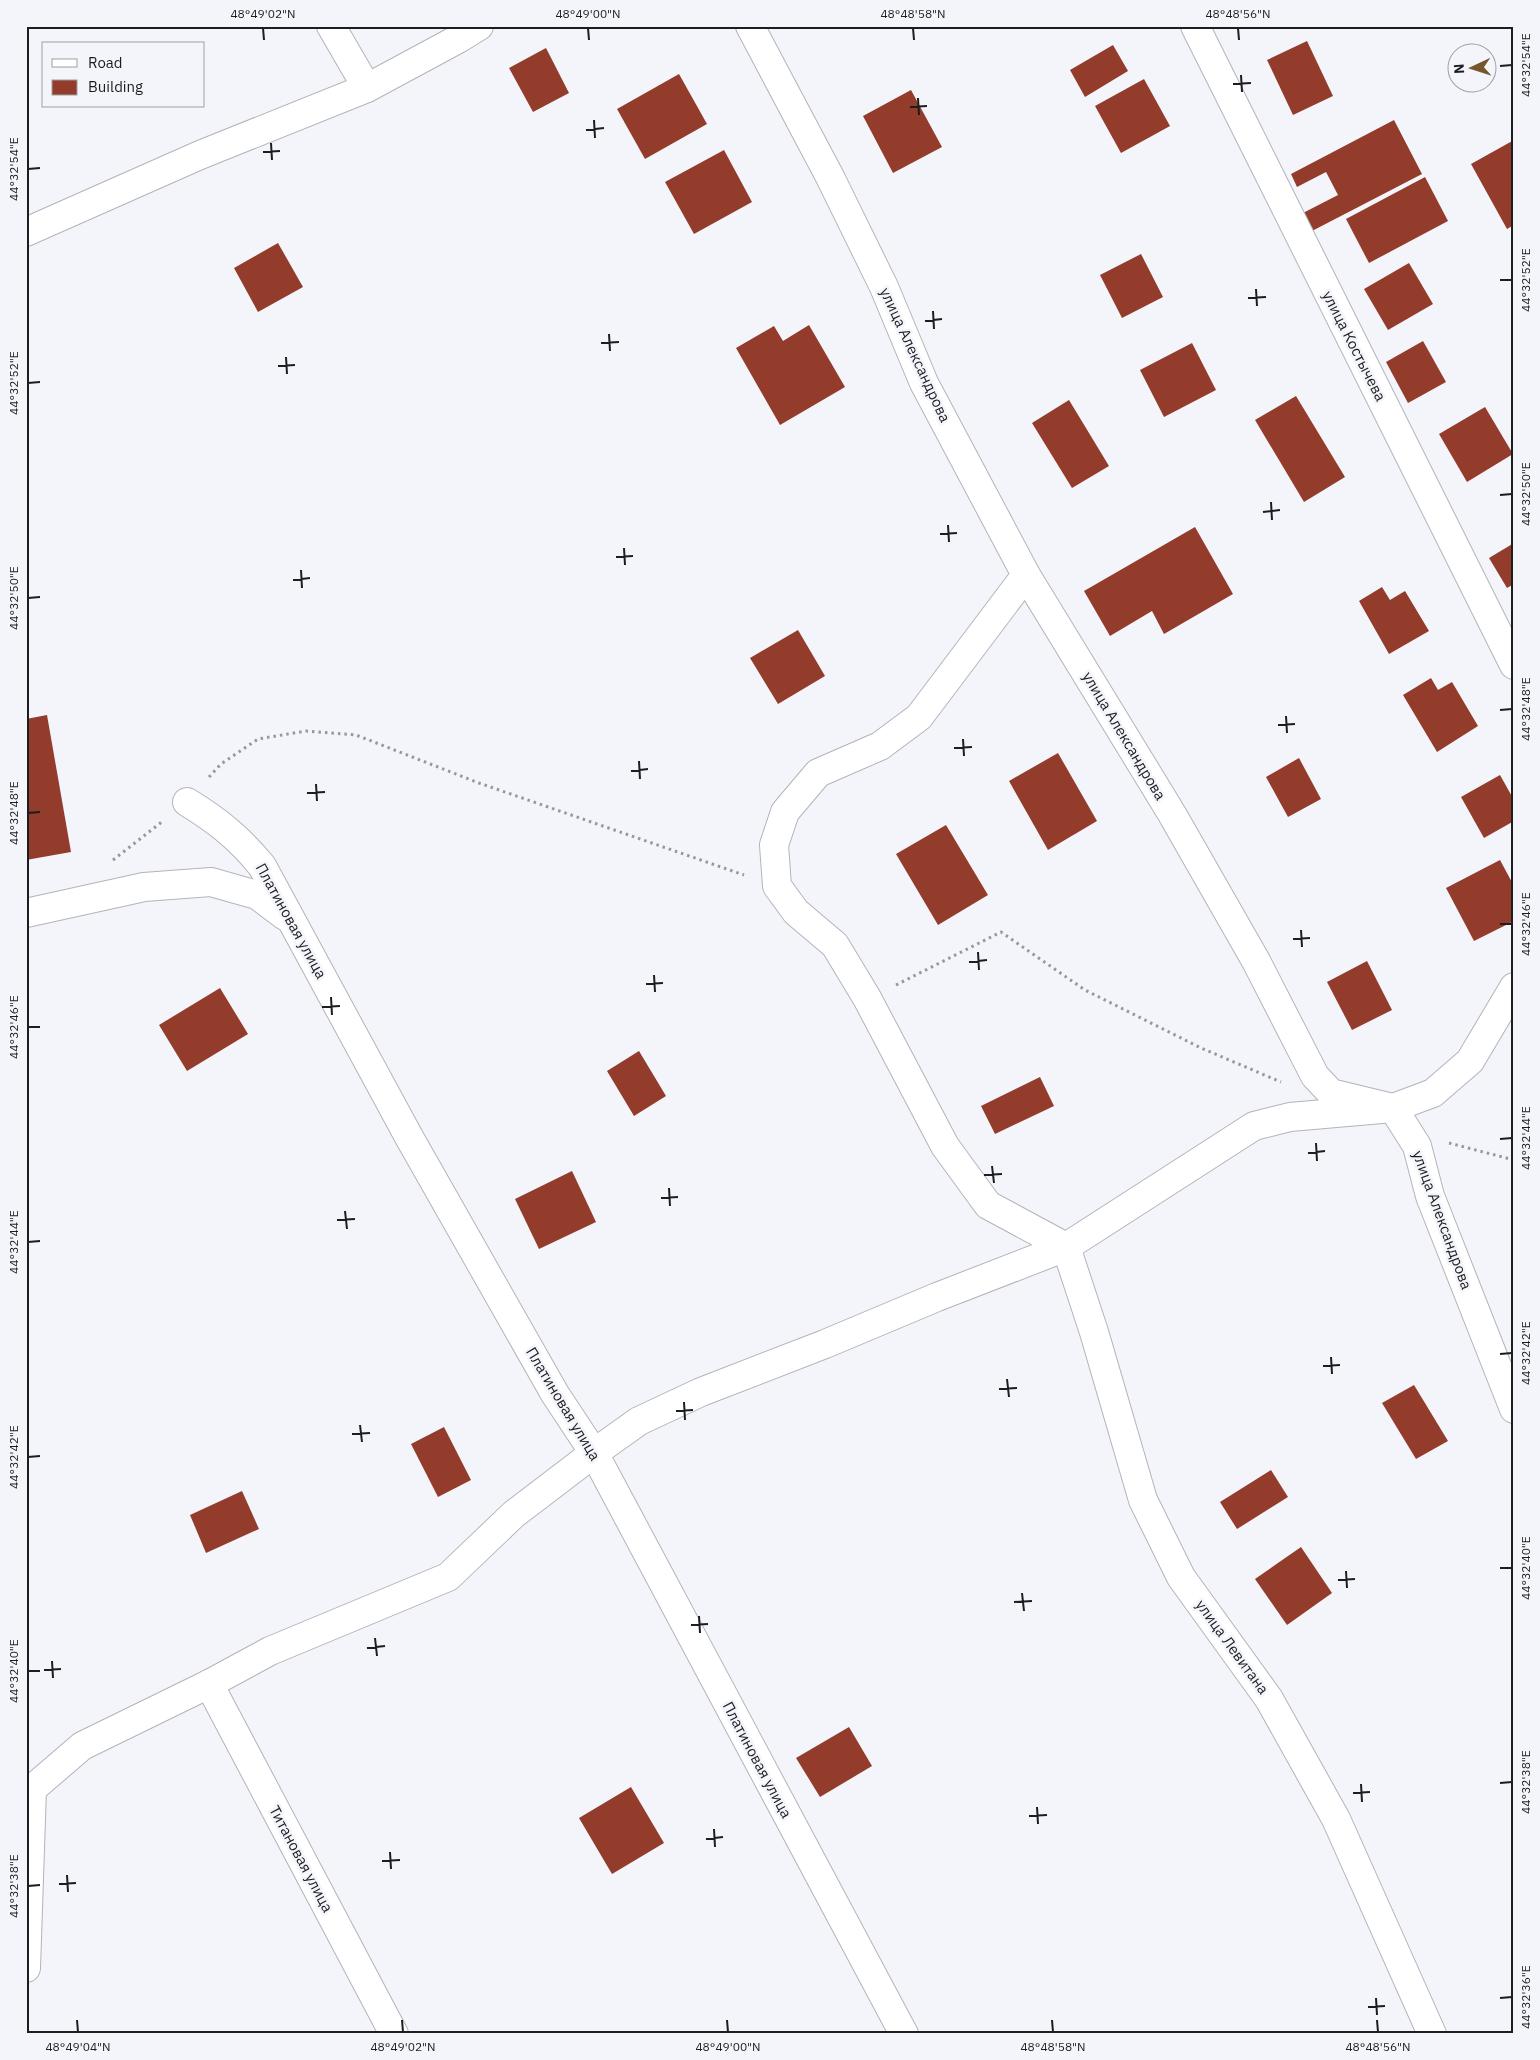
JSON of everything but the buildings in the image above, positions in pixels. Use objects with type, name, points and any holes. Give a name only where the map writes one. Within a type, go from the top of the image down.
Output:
[{"type":"street","points":[[331,26],[367,88]]},
{"type":"street","points":[[26,232],[200,155],[367,88],[479,26]]},
{"type":"street","name":"улица Александрова","points":[[750,26],[830,177],[884,288],[924,383],[1026,576],[1176,822],[1256,961],[1314,1076],[1331,1093],[1393,1108],[1416,1146],[1430,1196],[1514,1409]]},
{"type":"street","name":"улица Костычева","points":[[1202,28],[1514,665]]},
{"type":"street","points":[[1026,576],[919,717],[880,746],[818,773],[785,812],[774,845],[777,886],[796,912],[835,945],[867,998],[945,1146],[988,1205],[1066,1247]]},
{"type":"street","name":"Платиновая улица","points":[[187,802],[215,819],[242,842],[262,866],[409,1137],[555,1394],[594,1453],[904,2034]]},
{"type":"street","points":[[26,913],[144,887],[211,882],[257,895],[292,921]]},
{"type":"street","points":[[26,1968],[29,1789],[82,1746],[209,1684],[270,1651],[448,1576],[514,1514],[639,1421],[700,1392],[1066,1247],[1254,1126],[1290,1117],[1393,1108],[1433,1093],[1470,1062],[1514,987]]},
{"type":"street","name":"улица Левитана","points":[[1066,1247],[1094,1332],[1143,1500],[1181,1577],[1269,1699],[1336,1819],[1432,2034]]},
{"type":"street","name":"Титановая улица","points":[[209,1684],[394,2034]]},
{"type":"path","points":[[109,862],[187,802],[221,764],[258,738],[306,731],[356,735],[479,783],[777,886]]},
{"type":"path","points":[[867,998],[1001,932],[1085,990],[1201,1048],[1285,1083]]},
{"type":"path","points":[[1442,1142],[1514,1160]]}]
